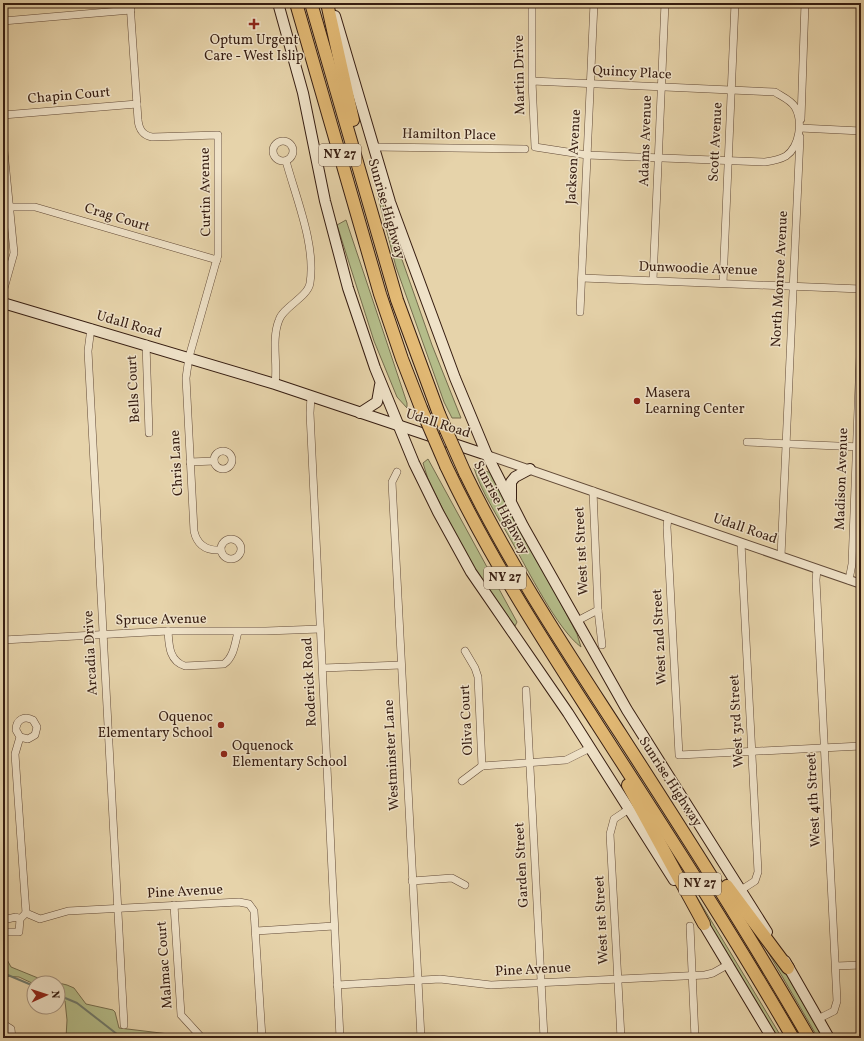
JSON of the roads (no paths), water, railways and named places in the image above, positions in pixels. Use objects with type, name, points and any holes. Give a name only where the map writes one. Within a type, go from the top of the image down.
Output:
[{"type":"highway","points":[[290,3],[315,68]]},
{"type":"highway","name":"Sunrise Highway","points":[[296,3],[380,294],[402,359],[446,466],[477,528],[508,583],[720,915],[793,1038]]},
{"type":"highway","name":"Sunrise Highway","points":[[311,3],[402,317],[439,414],[465,473],[493,528],[530,592],[747,931],[809,1038]]},
{"type":"highway","points":[[327,3],[353,124],[361,175]]},
{"type":"highway","points":[[602,732],[626,782],[704,924]]},
{"type":"highway","points":[[689,840],[723,881],[788,968]]},
{"type":"main road","points":[[278,3],[303,93],[325,201],[358,321],[397,426],[429,496],[468,567],[568,713],[704,924],[772,1038]]},
{"type":"main road","name":"Sunrise Highway","points":[[332,3],[390,202],[448,362],[487,455],[512,505],[638,729],[741,890],[829,1038]]},
{"type":"main road","name":"Udall Road","points":[[3,303],[146,344],[275,384],[487,455]]},
{"type":"main road","points":[[360,413],[377,402],[380,383]]},
{"type":"main road","points":[[512,505],[511,482],[515,477],[530,469]]},
{"type":"street","name":"Martin Drive","points":[[532,3],[532,81],[535,147],[587,155]]},
{"type":"street","name":"Jackson Avenue","points":[[580,312],[594,3]]},
{"type":"street","name":"Adams Avenue","points":[[653,280],[665,3]]},
{"type":"street","name":"Scott Avenue","points":[[723,283],[735,3]]},
{"type":"street","name":"North Monroe Avenue","points":[[781,556],[805,3]]},
{"type":"street","points":[[3,21],[130,6]]},
{"type":"street","name":"Curtin Avenue","points":[[130,6],[139,127],[146,136],[218,135],[219,236],[217,260],[189,357]]},
{"type":"street","name":"Quincy Place","points":[[532,81],[732,90]]},
{"type":"street","points":[[587,155],[765,162],[776,160],[793,150],[800,128],[795,106],[787,98],[775,92],[732,90]]},
{"type":"street","name":"Chapin Court","points":[[3,115],[137,104]]},
{"type":"street","points":[[800,128],[861,130]]},
{"type":"street","points":[[3,141],[14,256],[3,292]]},
{"type":"street","name":"Hamilton Place","points":[[373,147],[524,149]]},
{"type":"street","points":[[275,384],[276,331],[279,318],[310,285],[310,247],[286,161]]},
{"type":"street","name":"Crag Court","points":[[9,207],[35,206],[217,260]]},
{"type":"street","name":"Dunwoodie Avenue","points":[[582,278],[861,289]]},
{"type":"street","name":"Arcadia Drive","points":[[91,328],[88,351],[124,1025]]},
{"type":"street","name":"Madison Avenue","points":[[849,580],[852,564],[858,447],[861,331]]},
{"type":"street","name":"Bells Court","points":[[146,344],[149,433]]},
{"type":"street","name":"Chris Lane","points":[[189,357],[186,378],[190,462],[196,539],[200,545],[215,550],[221,550]]},
{"type":"street","name":"Roderick Road","points":[[312,396],[310,413],[340,1038]]},
{"type":"street","points":[[747,442],[858,447]]},
{"type":"street","name":"Udall Road","points":[[487,455],[861,584]]},
{"type":"street","points":[[190,462],[214,461]]},
{"type":"street","name":"Westminster Lane","points":[[397,472],[392,482],[421,1038]]},
{"type":"street","name":"West 1st Street","points":[[593,491],[598,610],[602,645]]},
{"type":"street","name":"West 2nd Street","points":[[668,517],[667,527],[679,756],[751,752]]},
{"type":"street","name":"West 3rd Street","points":[[741,543],[758,875],[753,883],[741,890]]},
{"type":"street","name":"West 4th Street","points":[[817,569],[816,580],[837,1007],[832,1013],[818,1019]]},
{"type":"street","name":"West 1st Street","points":[[577,621],[598,610]]},
{"type":"street","points":[[3,625],[3,640]]},
{"type":"street","name":"Spruce Avenue","points":[[3,640],[168,631],[238,632],[320,629]]},
{"type":"street","points":[[168,631],[172,657],[180,665],[185,666],[224,664],[232,655],[238,632]]},
{"type":"street","name":"Oliva Court","points":[[462,781],[482,766],[478,677],[475,668],[465,651]]},
{"type":"street","points":[[323,668],[401,665]]},
{"type":"street","name":"Garden Street","points":[[526,690],[544,1038]]},
{"type":"street","points":[[3,932],[19,932],[20,919],[26,913],[15,754],[20,737]]},
{"type":"street","points":[[751,752],[861,746]]},
{"type":"street","points":[[482,766],[570,759],[590,748]]},
{"type":"street","name":"West 1st Street","points":[[621,1038],[610,834],[614,819],[629,809]]},
{"type":"street","points":[[412,881],[452,878],[465,885]]},
{"type":"street","name":"Pine Avenue","points":[[26,913],[40,919],[68,911],[239,902],[249,904],[254,911],[256,931]]},
{"type":"street","name":"Malmac Court","points":[[174,905],[181,1015],[202,1038]]},
{"type":"street","points":[[3,920],[16,917],[20,919]]},
{"type":"street","points":[[262,1038],[256,931],[334,926]]},
{"type":"street","points":[[690,926],[695,1038]]},
{"type":"street","name":"Pine Avenue","points":[[337,985],[418,980],[453,980],[491,985],[692,975],[709,974],[729,964]]},
{"type":"street","points":[[836,966],[861,965]]},
{"type":"street","points":[[3,1024],[12,1029],[12,1038]]},
{"type":"waterway","points":[[3,973],[26,983]]},
{"type":"waterway","points":[[66,998],[77,1003],[122,1038]]},
{"type":"place","name":"Optum Urgent Care - West Islip","points":[[254,24]]},
{"type":"place","name":"Masera Learning Center","points":[[637,401]]},
{"type":"place","name":"Oquenoc Elementary School","points":[[221,725]]},
{"type":"place","name":"Oquenock Elementary School","points":[[224,754]]}]
